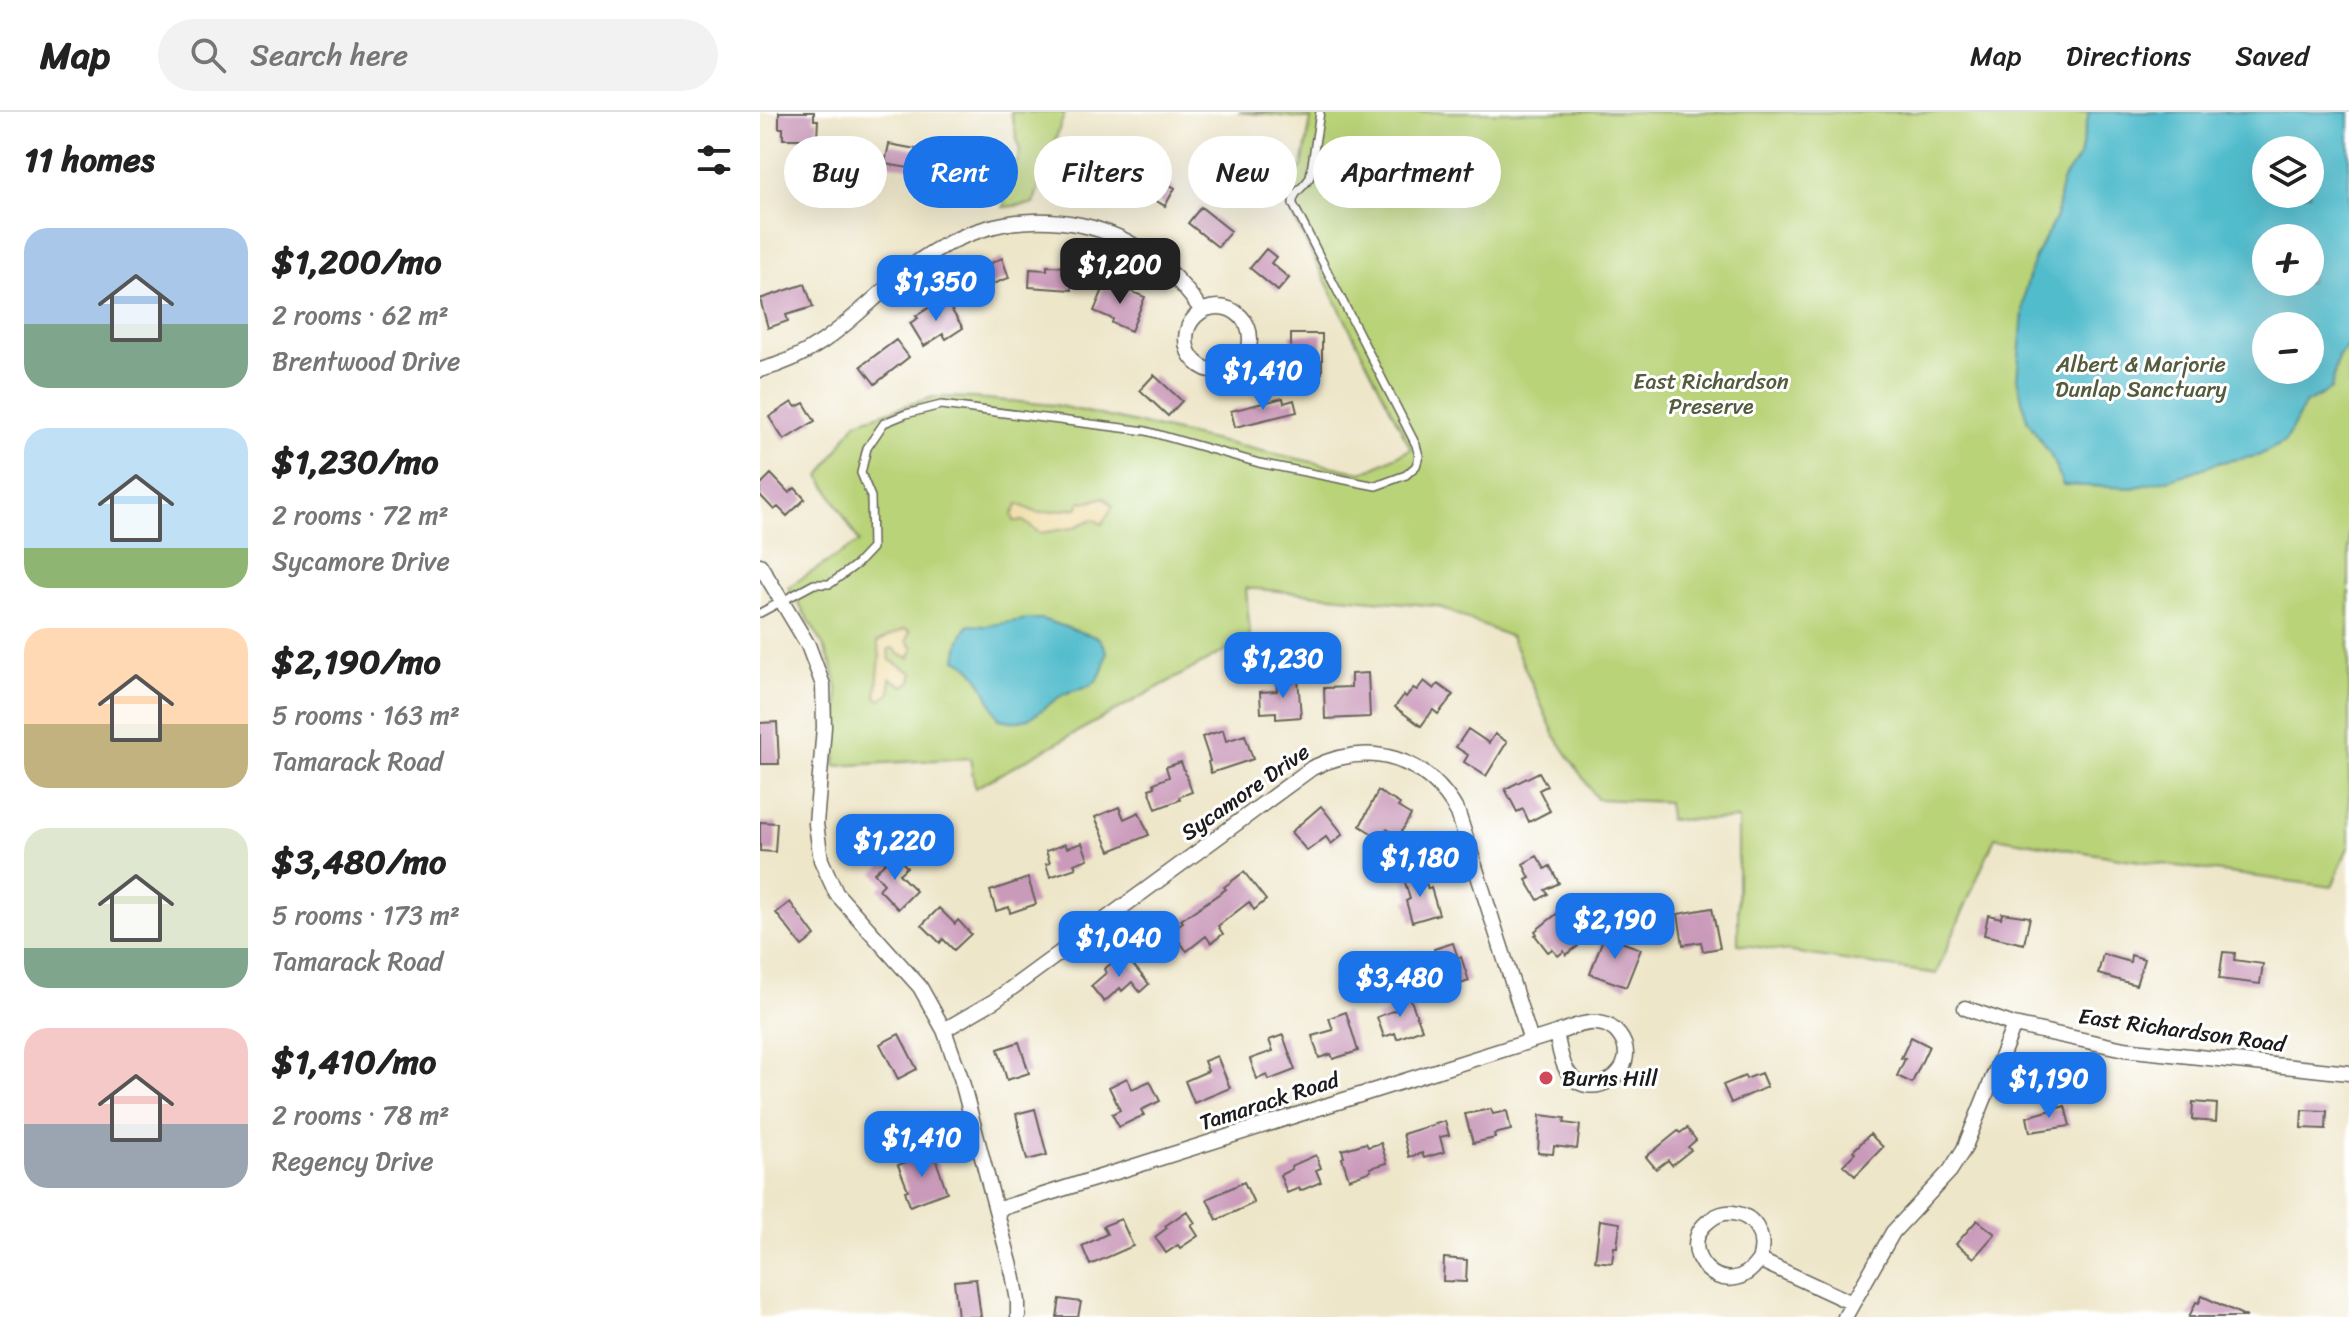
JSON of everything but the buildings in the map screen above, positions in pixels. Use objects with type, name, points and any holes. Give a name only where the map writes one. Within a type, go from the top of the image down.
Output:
[{"type":"street","points":[[760,370],[786,363],[821,344],[934,250],[972,232],[1013,222],[1065,222],[1113,234],[1165,266],[1202,311]]},
{"type":"street","points":[[1215,306],[1229,308],[1245,321],[1250,342],[1245,355],[1236,365],[1223,370],[1209,370],[1197,364],[1189,353],[1185,339],[1188,326],[1202,311],[1215,306]]},
{"type":"street","points":[[760,565],[808,645],[823,685],[816,824],[817,848],[825,872],[836,893],[920,987],[944,1030],[961,1078],[996,1210],[1016,1288],[1018,1317]]},
{"type":"street","name":"Sycamore Drive","points":[[944,1030],[1003,995],[1312,768],[1339,757],[1367,754],[1409,764],[1433,779],[1458,813],[1531,1041]]},
{"type":"street","name":"East Richardson Road","points":[[1965,1008],[2014,1025],[2124,1049],[2349,1073]]},
{"type":"street","name":"Tamarack Road","points":[[996,1210],[1556,1033],[1593,1022],[1612,1028],[1621,1038],[1625,1050],[1622,1070],[1607,1083],[1594,1086],[1581,1083],[1567,1070],[1556,1033]]},
{"type":"street","points":[[1845,1317],[1893,1232],[1950,1171],[1964,1149],[2014,1025]]},
{"type":"street","points":[[1724,1213],[1744,1216],[1759,1230],[1762,1240],[1759,1260],[1753,1270],[1743,1277],[1721,1278],[1710,1273],[1697,1255],[1699,1232],[1714,1217],[1724,1213]]},
{"type":"street","points":[[1759,1260],[1852,1303]]},
{"type":"lane","points":[[760,613],[814,584],[830,584],[872,548],[871,497],[861,473],[867,448],[884,423],[941,405],[1146,431],[1259,463],[1364,485],[1389,483],[1406,475],[1416,466],[1419,456],[1416,445],[1293,204],[1292,199],[1297,191],[1306,185],[1310,177],[1320,112]]},
{"type":"green space","points":[[1011,112],[1065,112],[1057,136],[1034,136],[1033,204],[1018,206],[1020,152]]},
{"type":"green space","name":"East Richardson Preserve","points":[[1238,112],[2349,112],[2349,845],[2332,887],[2125,859],[1995,837],[1936,974],[1738,944],[1738,819],[1669,820],[1668,802],[1597,799],[1555,736],[1511,637],[1437,606],[1246,588],[1250,637],[975,788],[970,758],[835,766],[838,704],[833,670],[816,633],[788,587],[859,542],[820,476],[856,422],[933,397],[973,398],[1055,405],[1362,473],[1411,449],[1289,208],[1297,208],[1297,173],[1302,167],[1311,119]]},
{"type":"sand","points":[[1103,497],[1113,506],[1102,524],[1093,519],[1072,528],[1040,533],[1023,521],[1014,521],[1012,515],[1018,504],[1037,513],[1077,508],[1081,501],[1090,502]]},
{"type":"sand","points":[[904,629],[910,631],[907,641],[913,648],[910,658],[898,654],[895,649],[888,651],[890,660],[913,673],[911,681],[904,686],[890,678],[890,694],[881,700],[876,697],[880,655],[877,642]]},
{"type":"water","name":"Albert & Marjorie Dunlap Sanctuary","points":[[2089,112],[2349,112],[2349,344],[2338,357],[2331,389],[2305,404],[2285,442],[2258,456],[2221,462],[2132,488],[2063,485],[2051,456],[2027,420],[2017,379],[2025,290],[2035,257],[2056,217],[2062,181],[2080,155]]},
{"type":"water","points":[[1042,619],[1099,638],[1107,651],[1104,665],[1098,679],[1091,685],[1065,694],[1033,716],[1019,721],[999,719],[972,670],[956,659],[959,645],[969,625],[985,626]]},
{"type":"place","name":"Burns Hill","points":[[1546,1078]]}]
